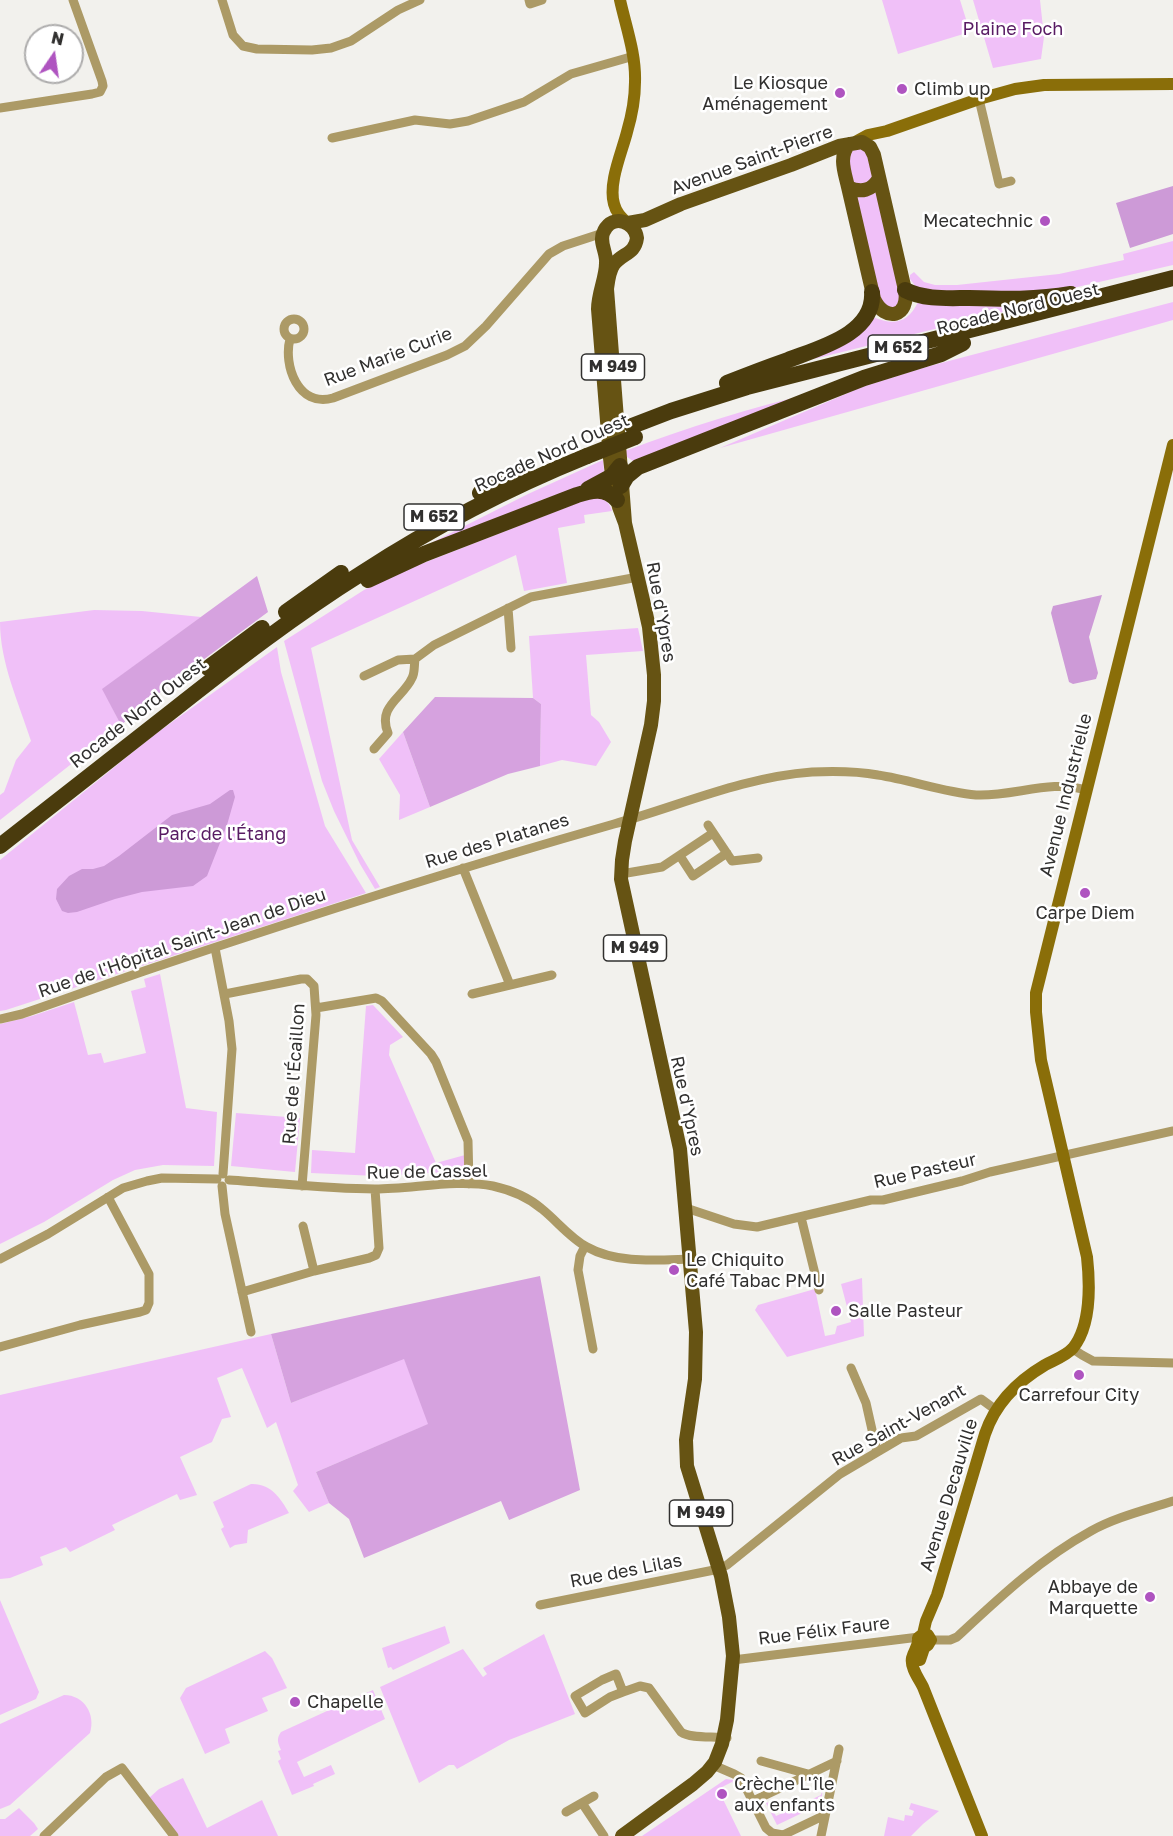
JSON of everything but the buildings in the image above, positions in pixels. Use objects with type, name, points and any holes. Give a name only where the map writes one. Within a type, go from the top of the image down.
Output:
[{"type":"highway","points":[[905,290],[929,297],[1034,298],[1081,292],[1173,272]]},
{"type":"highway","name":"Rocade Nord Ouest","points":[[633,431],[653,418],[774,380],[1173,278]]},
{"type":"highway","name":"Rocade Nord Ouest","points":[[0,832],[195,679],[295,614],[369,555],[447,510],[511,477],[633,431],[697,415],[763,394],[1173,290]]},
{"type":"highway","points":[[653,418],[693,396],[846,336],[867,315],[871,305],[872,291]]},
{"type":"highway","points":[[295,614],[327,603],[424,554],[577,495],[617,475],[627,476],[638,467],[864,378],[941,354],[963,343]]},
{"type":"highway","name":"Rocade Nord Ouest","points":[[0,846],[261,636]]},
{"type":"main road","points":[[853,143],[868,145],[874,155],[907,301],[900,312],[892,314],[879,308],[872,291],[843,163],[844,152],[853,143]]},
{"type":"main road","name":"Avenue Saint-Pierre","points":[[628,223],[645,220],[681,204],[832,148],[853,143]]},
{"type":"main road","points":[[809,158],[829,158],[843,163]]},
{"type":"main road","points":[[848,188],[861,191],[870,189],[879,178]]},
{"type":"main road","name":"Avenue Saint-Pierre","points":[[637,244],[645,228],[668,210]]},
{"type":"main road","points":[[613,222],[628,223],[636,233],[637,244],[625,255],[612,255],[603,239],[606,227],[613,222]]},
{"type":"main road","name":"Rue d'Ypres","points":[[603,239],[606,264],[598,297],[598,309],[617,475],[625,524],[649,627],[655,688],[651,725],[623,852],[622,890],[678,1141],[695,1313],[695,1380],[687,1430],[686,1458],[689,1477],[719,1569],[730,1624],[733,1660],[725,1738]]},
{"type":"main road","name":"Rue d'Ypres","points":[[617,475],[607,289],[613,266],[625,255]]},
{"type":"main road","name":"M 949","points":[[622,1836],[716,1766],[725,1738]]},
{"type":"street","points":[[0,108],[100,92],[102,81],[73,0]]},
{"type":"street","points":[[222,0],[236,40],[243,46],[257,50],[319,50],[338,46],[364,34],[398,10],[420,0]]},
{"type":"street","points":[[393,0],[398,10]]},
{"type":"street","points":[[529,0],[530,4],[542,0]]},
{"type":"street","name":"Rue d'Ypres","points":[[603,239],[607,219],[607,195],[627,132],[636,74],[634,56],[620,0]]},
{"type":"street","points":[[332,138],[415,120],[445,124],[462,123],[524,102],[571,74],[634,56]]},
{"type":"street","name":"Avenue Saint-Pierre","points":[[853,143],[872,134],[1008,90],[1036,86],[1173,84]]},
{"type":"street","points":[[979,99],[999,184],[1011,181]]},
{"type":"street","points":[[874,155],[876,141],[887,131]]},
{"type":"street","name":"Rue d'Ypres","points":[[616,169],[613,201],[617,211],[628,223]]},
{"type":"street","name":"Rue Marie Curie","points":[[290,339],[288,362],[299,387],[315,398],[324,400],[333,398],[465,346],[486,326],[545,258],[558,248],[572,243],[603,239]]},
{"type":"street","name":"Avenue Industrielle","points":[[1063,1156],[1041,1060],[1035,1006],[1036,993],[1173,445]]},
{"type":"street","points":[[364,676],[398,660],[415,659],[434,645],[531,597],[638,577]]},
{"type":"street","points":[[508,608],[511,648]]},
{"type":"street","points":[[374,748],[388,733],[386,727],[388,706],[413,678],[415,659]]},
{"type":"street","name":"Rue des Platanes","points":[[375,897],[693,798],[751,782],[813,772],[872,774],[976,795],[1067,786],[1086,790]]},
{"type":"street","points":[[621,874],[657,869],[680,856],[710,829],[732,861],[758,858]]},
{"type":"street","points":[[680,856],[693,876],[726,853]]},
{"type":"street","points":[[464,868],[510,985]]},
{"type":"street","name":"Rue de l'Hôpital Saint-Jean de Dieu","points":[[0,1019],[22,1014],[215,948],[375,897]]},
{"type":"street","points":[[215,948],[225,994],[232,1049],[223,1180],[225,1214],[251,1332]]},
{"type":"street","points":[[472,994],[552,975]]},
{"type":"street","name":"Rue de l'Écaillon","points":[[225,994],[301,979],[307,979],[314,986],[316,1008],[303,1186]]},
{"type":"street","points":[[316,1008],[376,998],[382,1001],[431,1054],[468,1141],[469,1184]]},
{"type":"street","name":"Rue Pasteur","points":[[686,1208],[734,1224],[762,1227],[1173,1131]]},
{"type":"street","points":[[1063,1156],[1084,1241],[1089,1274],[1086,1314],[1073,1348],[1094,1361],[1173,1363]]},
{"type":"street","name":"Rue de Cassel","points":[[0,1259],[53,1231],[123,1188],[155,1179],[177,1178],[375,1189],[469,1184],[499,1188],[525,1197],[585,1246],[606,1254],[640,1260],[690,1259]]},
{"type":"street","points":[[242,1292],[369,1258],[378,1252],[375,1189]]},
{"type":"street","points":[[0,1347],[146,1310],[149,1303],[149,1274],[108,1197]]},
{"type":"street","points":[[801,1217],[819,1290]]},
{"type":"street","points":[[303,1226],[314,1271]]},
{"type":"street","points":[[585,1246],[580,1256],[578,1270],[593,1349]]},
{"type":"street","name":"Avenue Decauville","points":[[923,1640],[925,1624],[937,1595],[985,1434],[996,1410],[1025,1379],[1073,1348]]},
{"type":"street","points":[[851,1368],[866,1403],[877,1452]]},
{"type":"street","name":"Rue Saint-Venant","points":[[978,1389],[981,1399],[996,1410]]},
{"type":"street","name":"Rue Saint-Venant","points":[[719,1569],[840,1474],[904,1437],[916,1436],[981,1399]]},
{"type":"street","name":"Rue Félix Faure","points":[[733,1660],[955,1638],[1011,1586],[1049,1557],[1092,1530],[1131,1514],[1173,1501]]},
{"type":"street","name":"Rue des Lilas","points":[[540,1605],[719,1569]]},
{"type":"street","points":[[923,1640],[920,1663],[923,1688],[982,1836]]},
{"type":"street","points":[[623,1692],[616,1674],[575,1696],[585,1713],[610,1697],[639,1686],[649,1688],[683,1734],[693,1737],[725,1738]]},
{"type":"street","points":[[821,1836],[839,1749]]},
{"type":"street","points":[[761,1761],[808,1774]]},
{"type":"street","points":[[753,1800],[837,1761]]},
{"type":"street","points":[[716,1766],[738,1776],[753,1800],[766,1828],[776,1835],[783,1835],[825,1815]]},
{"type":"street","points":[[44,1836],[106,1777],[122,1768],[174,1836]]},
{"type":"street","points":[[566,1812],[594,1796]]},
{"type":"street","points":[[582,1803],[604,1836]]},
{"type":"green space","points":[[882,0],[960,0],[970,32],[898,54]]},
{"type":"green space","name":"Plaine Foch","points":[[973,0],[1040,0],[1044,37],[1041,59],[993,68]]},
{"type":"green space","points":[[859,147],[870,155],[872,179],[863,186],[853,182],[847,155],[849,151]]},
{"type":"green space","points":[[877,189],[902,295],[898,307],[882,307],[854,194]]},
{"type":"green space","points":[[1173,241],[1173,265],[1073,288],[1031,293],[932,291],[916,287],[910,279],[910,275],[914,272],[924,282],[935,285],[957,285],[1059,274],[1124,260],[1123,254]]},
{"type":"green space","points":[[918,302],[1023,307],[814,359],[873,317],[887,321],[900,321],[910,314]]},
{"type":"green space","points":[[1173,302],[1173,320],[720,448],[862,387],[926,367]]},
{"type":"green space","points":[[816,392],[633,461],[627,457],[625,451],[720,418]]},
{"type":"green space","points":[[603,460],[604,471],[588,484],[429,544],[528,494]]},
{"type":"green space","points":[[593,497],[605,500],[612,511],[584,515],[585,523],[558,528],[567,583],[524,591],[516,555],[311,648],[352,840],[380,887],[375,889],[360,864],[322,781],[284,641],[364,590],[403,571]]},
{"type":"green space","points":[[94,610],[142,611],[201,617],[103,689],[121,725],[0,820],[0,795],[4,792],[16,760],[31,741],[3,653],[0,622]]},
{"type":"green space","points":[[638,628],[643,651],[586,655],[591,715],[599,722],[611,742],[596,766],[562,760],[540,766],[541,704],[533,698],[529,636]]},
{"type":"green space","name":"Parc de l'Étang","points":[[277,647],[281,672],[325,826],[366,893],[0,1011],[0,860],[154,735]]},
{"type":"green space","points":[[403,732],[430,807],[399,820],[400,795],[379,759]]},
{"type":"green space","points":[[160,974],[186,1108],[217,1112],[214,1166],[163,1165],[135,1170],[113,1180],[44,1222],[0,1244],[0,1024],[74,1002],[88,1055],[101,1053],[104,1063],[146,1053],[131,991],[146,987],[144,979]]},
{"type":"green space","points":[[373,1005],[403,1037],[390,1045],[389,1055],[436,1163],[465,1155],[466,1171],[376,1176],[311,1173],[312,1150],[355,1153],[366,1006]]},
{"type":"green space","points":[[236,1113],[300,1118],[295,1172],[231,1166]]},
{"type":"green space","points":[[862,1278],[864,1336],[787,1357],[755,1310],[758,1305],[815,1289],[825,1336],[835,1334],[837,1326],[851,1322],[841,1284]]},
{"type":"green space","points":[[271,1334],[291,1403],[404,1358],[429,1424],[316,1472],[329,1503],[309,1512],[293,1491],[298,1485],[276,1422],[267,1428],[242,1368],[217,1378],[231,1417],[222,1419],[212,1442],[180,1457],[197,1495],[180,1500],[177,1494],[112,1525],[115,1530],[70,1552],[66,1547],[40,1557],[43,1565],[10,1578],[0,1579],[0,1395]]},
{"type":"green space","points":[[251,1484],[258,1484],[269,1489],[289,1513],[248,1530],[247,1543],[230,1548],[221,1529],[224,1527],[213,1502]]},
{"type":"green space","points":[[0,1600],[39,1692],[36,1699],[0,1715]]},
{"type":"green space","points":[[445,1626],[450,1643],[393,1670],[391,1667],[388,1668],[382,1648]]},
{"type":"green space","points":[[544,1634],[575,1714],[509,1740],[457,1769],[454,1765],[449,1765],[419,1783],[380,1687],[463,1649],[483,1677],[487,1674],[483,1668]]},
{"type":"green space","points":[[265,1651],[272,1658],[287,1688],[262,1698],[268,1711],[225,1729],[230,1743],[205,1754],[180,1698],[186,1688]]},
{"type":"green space","points":[[373,1690],[385,1719],[297,1762],[304,1777],[331,1765],[335,1774],[292,1795],[278,1761],[281,1759],[278,1751],[281,1750],[278,1737],[281,1732]]},
{"type":"green space","points":[[64,1695],[77,1698],[87,1707],[91,1719],[90,1733],[10,1805],[0,1809],[0,1724]]},
{"type":"green space","points":[[183,1778],[207,1828],[262,1800],[278,1836],[179,1836],[149,1798],[159,1789]]},
{"type":"green space","points":[[726,1779],[733,1780],[740,1791],[737,1792],[732,1782],[718,1789],[741,1836],[642,1836]]},
{"type":"green space","points":[[823,1786],[821,1804],[777,1825],[766,1803],[769,1802],[776,1816],[821,1795]]},
{"type":"green space","points":[[911,1803],[939,1811],[911,1836],[884,1836],[888,1817],[904,1821],[905,1815],[912,1816],[914,1811],[909,1809]]},
{"type":"green space","points":[[19,1808],[38,1829],[30,1836],[0,1836],[0,1819],[5,1819]]},
{"type":"shaded area","points":[[1173,186],[1173,234],[1130,248],[1116,203]]},
{"type":"shaded area","points":[[257,576],[268,612],[169,685],[121,725],[102,689]]},
{"type":"shaded area","points":[[1102,595],[1089,637],[1098,673],[1096,679],[1073,684],[1069,682],[1051,613],[1053,606]]},
{"type":"shaded area","points":[[435,697],[533,698],[541,704],[540,766],[508,774],[430,807],[403,732]]},
{"type":"shaded area","points":[[233,790],[235,797],[227,825],[207,876],[193,886],[142,892],[77,912],[62,911],[56,899],[57,889],[69,876],[82,869],[104,866],[172,815],[210,804]]},
{"type":"shaded area","points":[[540,1276],[580,1490],[509,1520],[501,1501],[364,1558],[349,1519],[329,1503],[316,1472],[428,1424],[404,1359],[291,1403],[271,1334]]},
{"type":"place","name":"Climb up","points":[[902,89]]},
{"type":"place","name":"Le Kiosque Aménagement","points":[[840,93]]},
{"type":"place","name":"Mecatechnic","points":[[1045,221]]},
{"type":"place","name":"Carpe Diem","points":[[1085,893]]},
{"type":"place","name":"Le Chiquito Café Tabac PMU","points":[[674,1270]]},
{"type":"place","name":"Salle Pasteur","points":[[836,1311]]},
{"type":"place","name":"Carrefour City","points":[[1079,1375]]},
{"type":"place","name":"Abbaye de Marquette","points":[[1150,1597]]},
{"type":"place","name":"Chapelle","points":[[295,1702]]},
{"type":"place","name":"Crèche L'île aux enfants","points":[[722,1794]]}]
